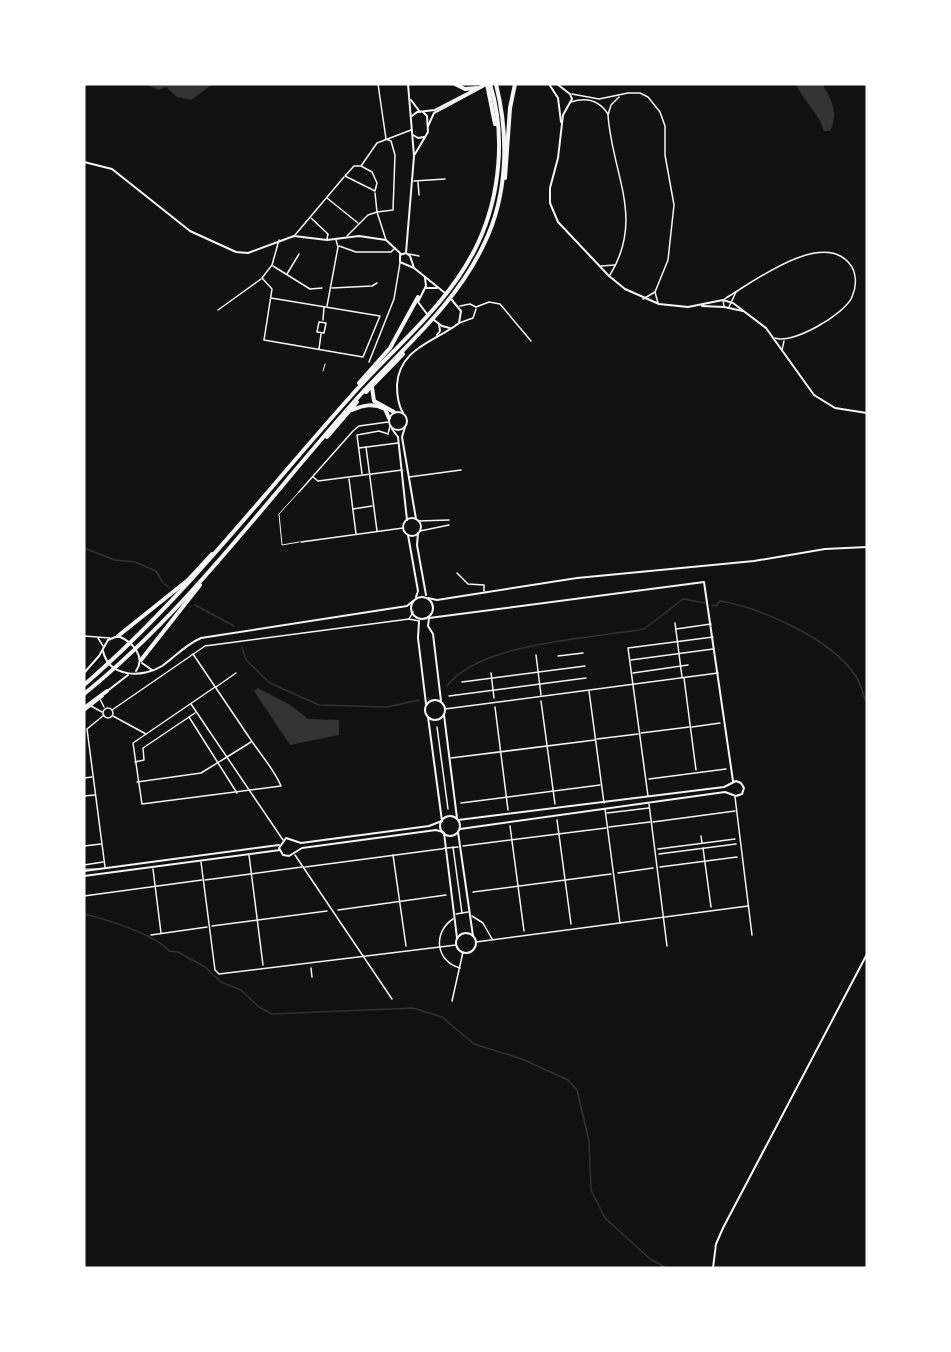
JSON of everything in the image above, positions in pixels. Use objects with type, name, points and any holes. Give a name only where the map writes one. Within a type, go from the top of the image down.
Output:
[{"type":"highway","points":[[352,394],[434,309],[465,268],[479,242],[490,207],[498,167],[498,139],[485,85],[465,89],[455,84]]},
{"type":"highway","points":[[494,219],[504,155],[504,129],[496,84]]},
{"type":"highway","points":[[141,661],[200,585],[348,413],[446,308],[470,273],[501,198],[507,168],[510,108],[515,84]]},
{"type":"highway","points":[[149,635],[211,570],[369,385],[447,305],[470,273]]},
{"type":"highway","points":[[84,685],[117,657],[195,578],[390,348],[418,297]]},
{"type":"highway","points":[[376,381],[371,391],[373,399],[395,412]]},
{"type":"highway","points":[[348,413],[372,405],[385,409],[388,420]]},
{"type":"highway","points":[[118,636],[188,580],[243,521]]},
{"type":"highway","points":[[84,694],[200,585]]},
{"type":"highway","points":[[84,709],[107,691]]},
{"type":"street","points":[[346,236],[358,223],[377,212],[393,210],[395,155],[391,141],[387,139],[378,84]]},
{"type":"street","points":[[408,84],[419,195]]},
{"type":"street","points":[[549,84],[562,104],[591,100],[601,105],[608,115],[627,212],[625,237],[616,265],[609,276]]},
{"type":"street","points":[[557,84],[570,94],[599,99],[640,93],[648,97],[660,111],[665,126],[665,155],[674,205],[673,232],[668,260],[655,292],[643,299]]},
{"type":"street","points":[[411,117],[421,112],[435,110],[485,85]]},
{"type":"street","points":[[414,156],[420,141],[425,137],[434,113],[485,85]]},
{"type":"street","points":[[565,92],[559,99],[561,128],[558,158],[549,196],[558,222],[609,276],[625,289],[643,299],[659,304],[726,307],[746,312]]},
{"type":"street","points":[[561,128],[570,94]]},
{"type":"street","points":[[608,115],[614,102],[622,95]]},
{"type":"street","points":[[410,98],[427,116],[428,126]]},
{"type":"street","points":[[361,166],[377,143],[412,130]]},
{"type":"street","points":[[413,135],[418,138],[425,137]]},
{"type":"street","points":[[84,162],[112,169],[190,231],[236,252],[248,253],[294,236],[327,240],[346,236],[386,240]]},
{"type":"street","points":[[294,236],[310,218],[315,208],[354,166],[361,166],[372,172],[377,183],[375,192],[377,212],[386,240],[401,254],[409,256]]},
{"type":"street","points":[[345,176],[351,182],[375,192]]},
{"type":"street","points":[[416,181],[445,179]]},
{"type":"street","points":[[401,268],[409,256],[416,181]]},
{"type":"street","points":[[327,197],[358,223]]},
{"type":"street","points":[[310,218],[328,234],[327,240]]},
{"type":"street","points":[[319,349],[321,333],[324,333],[326,323],[323,321],[338,246],[336,239]]},
{"type":"street","points":[[218,310],[262,278],[272,265],[279,240]]},
{"type":"street","points":[[338,246],[356,252],[391,252],[395,248]]},
{"type":"street","points":[[696,306],[724,299],[789,262],[817,252],[835,253],[850,264],[856,282],[852,299],[818,325],[785,340],[774,338]]},
{"type":"street","points":[[286,274],[299,254]]},
{"type":"street","points":[[369,362],[386,322],[401,268],[401,254]]},
{"type":"street","points":[[409,256],[414,268]]},
{"type":"street","points":[[400,262],[414,268],[460,306],[462,315],[459,323]]},
{"type":"street","points":[[272,265],[310,289],[322,288]]},
{"type":"street","points":[[601,266],[616,265]]},
{"type":"street","points":[[423,276],[426,286],[418,297],[422,310],[446,328],[455,326]]},
{"type":"street","points":[[262,278],[272,289],[270,298],[264,340],[363,357],[380,316],[270,298]]},
{"type":"street","points":[[331,288],[372,286],[377,283]]},
{"type":"street","points":[[423,290],[432,287],[440,290]]},
{"type":"street","points":[[655,292],[659,304]]},
{"type":"street","points":[[726,307],[733,303],[736,292]]},
{"type":"street","points":[[724,299],[746,312],[774,338],[808,388],[824,402],[849,412],[867,413]]},
{"type":"street","points":[[724,299],[726,307]]},
{"type":"street","points":[[460,306],[470,304],[476,307],[489,302],[500,304],[531,341]]},
{"type":"street","points":[[299,492],[359,426],[388,420],[395,412],[398,404],[398,381],[403,364],[413,351],[459,323],[473,318],[477,311],[476,307]]},
{"type":"street","points":[[435,337],[440,331],[439,324]]},
{"type":"street","points":[[782,350],[785,340]]},
{"type":"street","points":[[398,404],[407,418],[402,437],[419,532],[417,545],[422,583],[432,607],[439,615]]},
{"type":"street","points":[[395,412],[403,413]]},
{"type":"street","points":[[388,420],[398,443],[402,470],[407,520],[403,528]]},
{"type":"street","points":[[391,428],[400,430],[405,427]]},
{"type":"street","points":[[357,435],[379,431],[388,434],[391,428]]},
{"type":"street","points":[[353,431],[357,435],[362,475]]},
{"type":"street","points":[[358,448],[398,443]]},
{"type":"street","points":[[366,447],[377,532]]},
{"type":"street","points":[[313,477],[318,481],[402,470]]},
{"type":"street","points":[[408,477],[461,470]]},
{"type":"street","points":[[348,477],[356,535]]},
{"type":"street","points":[[352,509],[374,506]]},
{"type":"street","points":[[407,520],[449,520]]},
{"type":"street","points":[[408,536],[449,525]]},
{"type":"street","points":[[301,542],[403,528]]},
{"type":"street","points":[[403,528],[408,536],[416,573],[416,597]]},
{"type":"street","points":[[97,637],[106,659],[117,671],[132,674],[164,665],[185,646],[201,638],[407,606],[416,597],[422,595],[436,600],[589,577],[771,559],[825,549],[867,547]]},
{"type":"street","points":[[457,573],[468,584],[484,585],[485,592]]},
{"type":"street","points":[[112,710],[205,646],[409,619],[419,621],[439,615],[700,581],[706,585],[715,649],[733,781],[729,786],[729,793]]},
{"type":"street","points":[[436,600],[428,626],[434,636],[470,916],[476,942]]},
{"type":"street","points":[[409,619],[413,611],[413,601]]},
{"type":"street","points":[[407,606],[419,621],[418,637],[455,918],[456,945]]},
{"type":"street","points":[[675,623],[696,770]]},
{"type":"street","points":[[675,629],[711,624]]},
{"type":"street","points":[[84,636],[111,638],[118,636],[127,641],[137,652],[141,661],[152,670]]},
{"type":"street","points":[[649,797],[628,648],[713,637]]},
{"type":"street","points":[[84,673],[111,638]]},
{"type":"street","points":[[630,660],[715,649]]},
{"type":"street","points":[[558,656],[583,653]]},
{"type":"street","points":[[193,654],[215,687],[252,741],[281,786],[144,805],[140,801],[132,745],[146,734],[191,704],[215,687],[236,673]]},
{"type":"street","points":[[536,655],[541,695]]},
{"type":"street","points":[[84,709],[132,674],[141,661]]},
{"type":"street","points":[[632,673],[688,665]]},
{"type":"street","points":[[462,682],[585,666]]},
{"type":"street","points":[[490,673],[494,698]]},
{"type":"street","points":[[445,709],[718,673]]},
{"type":"street","points":[[449,696],[586,678]]},
{"type":"street","points":[[589,690],[604,803]]},
{"type":"street","points":[[100,699],[105,708],[112,710]]},
{"type":"street","points":[[426,705],[431,700],[441,701]]},
{"type":"street","points":[[541,701],[555,804]]},
{"type":"street","points":[[191,704],[283,840]]},
{"type":"street","points":[[90,706],[109,718],[113,716],[146,734]]},
{"type":"street","points":[[495,707],[508,810]]},
{"type":"street","points":[[102,712],[105,708]]},
{"type":"street","points":[[112,710],[113,716]]},
{"type":"street","points":[[135,762],[144,760],[143,748],[195,713]]},
{"type":"street","points":[[104,715],[87,729],[105,868]]},
{"type":"street","points":[[428,717],[436,720],[444,715]]},
{"type":"street","points":[[189,717],[237,793]]},
{"type":"street","points":[[452,758],[720,723]]},
{"type":"street","points":[[437,727],[448,809]]},
{"type":"street","points":[[137,782],[201,773],[252,741]]},
{"type":"street","points":[[649,778],[726,768]]},
{"type":"street","points":[[84,778],[93,776]]},
{"type":"street","points":[[279,845],[280,850],[286,856],[303,847],[437,830],[451,835],[459,830],[605,808],[729,793],[735,796],[741,794],[744,789],[740,782],[733,781]]},
{"type":"street","points":[[461,803],[601,785]]},
{"type":"street","points":[[84,870],[279,845],[283,840],[289,838],[301,843],[429,826],[448,816],[458,819],[729,786]]},
{"type":"street","points":[[84,796],[96,795]]},
{"type":"street","points":[[735,796],[752,935]]},
{"type":"street","points":[[649,802],[667,946]]},
{"type":"street","points":[[605,808],[619,923]]},
{"type":"street","points":[[607,813],[649,808]]},
{"type":"street","points":[[463,846],[735,811]]},
{"type":"street","points":[[557,820],[570,924]]},
{"type":"street","points":[[510,826],[524,930]]},
{"type":"street","points":[[701,836],[711,907]]},
{"type":"street","points":[[658,849],[735,839]]},
{"type":"street","points":[[295,841],[295,852],[392,999]]},
{"type":"street","points":[[721,841],[722,846]]},
{"type":"street","points":[[84,846],[102,844]]},
{"type":"street","points":[[659,854],[736,844]]},
{"type":"street","points":[[453,847],[462,913]]},
{"type":"street","points":[[84,896],[459,847]]},
{"type":"street","points":[[672,847],[673,852]]},
{"type":"street","points":[[84,876],[280,850]]},
{"type":"street","points":[[249,854],[263,965]]},
{"type":"street","points":[[393,855],[406,946]]},
{"type":"street","points":[[660,867],[738,857]]},
{"type":"street","points":[[201,861],[215,970],[223,975],[439,946],[456,945],[463,952]]},
{"type":"street","points":[[84,865],[104,862]]},
{"type":"street","points":[[153,867],[161,933]]},
{"type":"street","points":[[618,873],[653,868]]},
{"type":"street","points":[[472,892],[611,874]]},
{"type":"street","points":[[338,910],[446,896]]},
{"type":"street","points":[[476,942],[748,906]]},
{"type":"street","points":[[212,926],[327,911]]},
{"type":"street","points":[[456,914],[468,912]]},
{"type":"street","points":[[470,916],[483,922],[493,939]]},
{"type":"street","points":[[455,918],[442,929],[439,946],[445,960],[460,968]]},
{"type":"street","points":[[151,934],[207,927]]},
{"type":"street","points":[[457,938],[464,933],[473,936]]},
{"type":"street","points":[[463,952],[472,950],[476,942]]},
{"type":"street","points":[[452,1002],[463,952]]},
{"type":"street","points":[[713,1268],[716,1244],[723,1228],[867,954]]},
{"type":"street","points":[[311,968],[312,977]]},
{"type":"lane","points":[[324,371],[325,364]]},
{"type":"lane","points":[[299,492],[279,514],[282,544],[301,542]]},
{"type":"shaded area","points":[[145,84],[213,84],[191,100],[177,97],[166,87],[159,90]]},
{"type":"shaded area","points":[[796,84],[822,84],[833,107],[834,119],[830,131],[824,131]]},
{"type":"shaded area","points":[[258,688],[292,706],[308,719],[339,720],[339,735],[290,745],[254,691]]},
{"type":"waterway","points":[[84,548],[115,560],[135,562],[156,571],[163,583],[170,588]]},
{"type":"waterway","points":[[447,686],[463,671],[484,660],[510,651],[643,629],[683,599],[705,603]]},
{"type":"waterway","points":[[712,605],[716,606],[720,601],[755,610],[812,637],[844,661],[855,675],[867,704]]},
{"type":"waterway","points":[[195,605],[234,626]]},
{"type":"waterway","points":[[242,647],[246,660],[270,683],[319,705],[387,707],[419,700]]},
{"type":"waterway","points":[[84,914],[130,928],[153,939],[169,951],[178,952],[205,967],[221,982],[241,990],[259,1007],[272,1014],[413,1008],[442,1017],[474,1044],[522,1059],[568,1080],[577,1090],[589,1141],[591,1190],[605,1218],[650,1259],[667,1268]]}]
